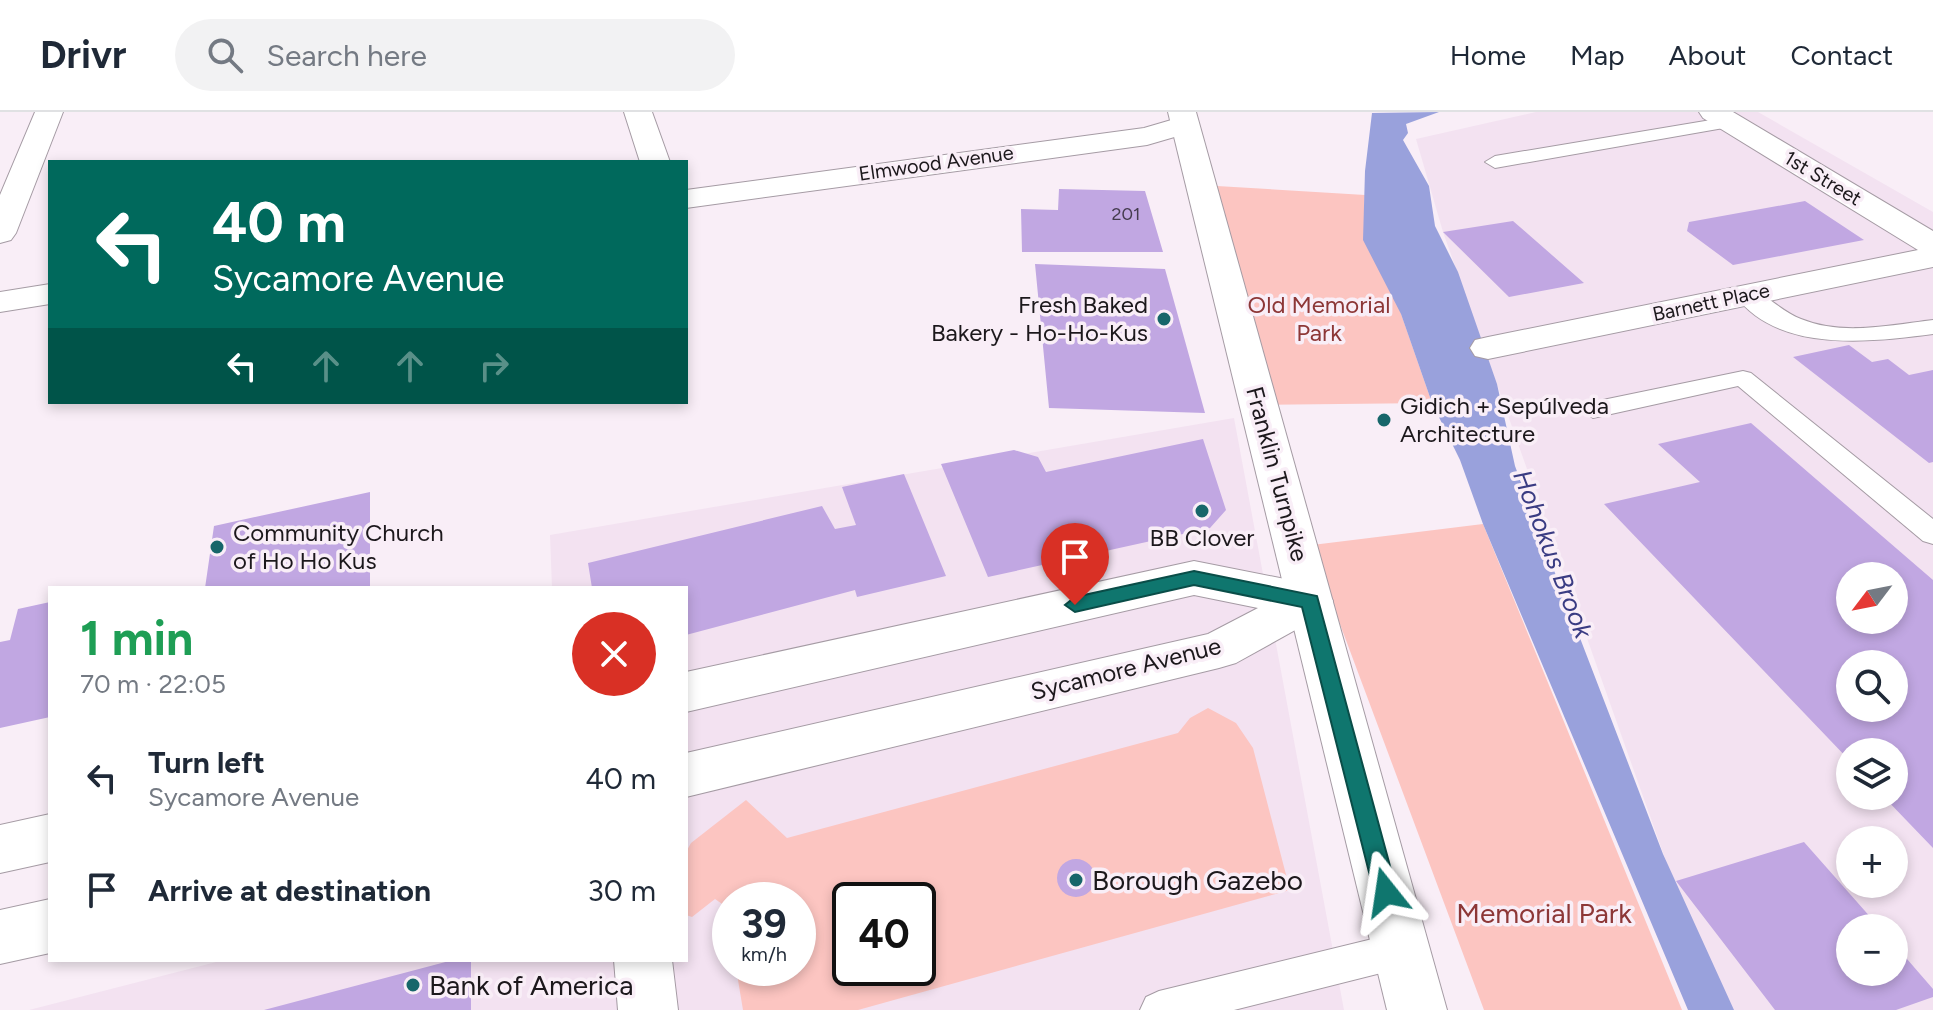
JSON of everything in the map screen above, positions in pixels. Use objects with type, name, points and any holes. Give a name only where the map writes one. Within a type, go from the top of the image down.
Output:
[{"type":"street","points":[[0,233],[49,112]]},
{"type":"street","points":[[638,112],[654,160]]},
{"type":"street","name":"1st Street","points":[[1721,117],[1933,245]]},
{"type":"street","name":"Elmwood Avenue","points":[[688,199],[1147,136],[1184,118]]},
{"type":"street","name":"Franklin Turnpike","points":[[1184,118],[1417,1010]]},
{"type":"street","name":"Barnett Place","points":[[1488,348],[1933,257]]},
{"type":"street","points":[[0,302],[48,294]]},
{"type":"street","points":[[688,692],[1194,578],[1310,601]]},
{"type":"street","name":"Sycamore Avenue","points":[[688,775],[1219,650],[1310,601]]},
{"type":"street","points":[[0,849],[48,838]]},
{"type":"street","points":[[0,937],[48,926]]},
{"type":"street","points":[[643,962],[648,1010]]},
{"type":"lane","points":[[1495,162],[1721,117]]},
{"type":"lane","points":[[1746,295],[1761,307],[1801,328],[1843,338],[1933,327]]},
{"type":"lane","points":[[1593,410],[1743,378],[1933,534]]},
{"type":"lane","points":[[1159,1010],[1401,950]]},
{"type":"shaded area","points":[[1536,112],[1758,112],[1933,212],[1933,1010],[1733,1010],[1684,912],[1443,232],[1416,139]]},
{"type":"shaded area","points":[[1234,418],[1344,1010],[29,1010],[216,962],[688,962],[688,586],[552,586],[550,535]]},
{"type":"green space","name":"Old Memorial Park","points":[[1200,185],[1365,195],[1364,207],[1432,403],[1259,405]]},
{"type":"green space","name":"Memorial Park","points":[[1483,524],[1682,1010],[1484,1010],[1331,600],[1296,547]]},
{"type":"green space","points":[[1208,708],[1236,723],[1253,748],[1290,890],[858,1010],[743,1010],[739,986],[816,986],[816,882],[712,882],[712,901],[692,917],[688,916],[688,848],[746,800],[787,838],[1178,733],[1190,718]]},
{"type":"water","points":[[1439,112],[1406,124],[1408,133],[1403,140],[1429,186],[1435,226],[1458,272],[1497,384],[1515,466],[1555,573],[1663,854],[1734,1010],[1688,1010],[1483,524],[1460,460],[1432,403],[1401,314],[1363,240],[1365,171],[1372,113]]},
{"type":"building","points":[[1059,189],[1145,191],[1163,252],[1022,252],[1021,209],[1058,210]]},
{"type":"building","points":[[1805,201],[1864,240],[1733,265],[1687,231],[1689,222]]},
{"type":"building","points":[[1513,221],[1584,283],[1509,297],[1443,232]]},
{"type":"building","points":[[1035,264],[1165,269],[1205,413],[1049,408]]},
{"type":"building","points":[[1849,345],[1872,362],[1888,359],[1909,375],[1933,370],[1933,462],[1929,463],[1793,357]]},
{"type":"building","points":[[1751,423],[1933,580],[1933,848],[1896,810],[1908,810],[1908,738],[1836,738],[1836,746],[1604,504],[1700,482],[1658,444]]},
{"type":"building","points":[[1203,439],[1226,510],[1210,528],[988,577],[941,464],[1014,450],[1038,457],[1046,472]]},
{"type":"building","points":[[904,474],[946,576],[857,597],[855,590],[688,634],[688,586],[592,586],[588,563],[822,506],[835,529],[856,525],[842,487]]},
{"type":"building","points":[[370,492],[370,586],[205,586],[214,526]]},
{"type":"building","points":[[48,602],[48,717],[0,728],[0,642],[10,640],[18,609]]},
{"type":"building","points":[[1804,842],[1836,878],[1836,898],[1853,898],[1868,914],[1836,914],[1836,986],[1908,986],[1908,960],[1933,989],[1933,997],[1896,1010],[1775,1010],[1676,881]]},
{"type":"building","name":"Borough Gazebo","points":[[1076,859],[1090,864],[1095,878],[1090,892],[1076,897],[1062,892],[1057,878],[1062,864]]},
{"type":"building","name":"Bank of America","points":[[445,962],[471,962],[471,1010],[264,1010]]},
{"type":"place","name":"Fresh Baked Bakery - Ho-Ho-Kus","points":[[1164,319]]},
{"type":"place","name":"Gidich + Sepúlveda Architecture","points":[[1384,420]]},
{"type":"place","name":"BB Clover","points":[[1202,511]]},
{"type":"place","name":"Community Church of Ho Ho Kus","points":[[217,547]]},
{"type":"place","name":"Borough Gazebo","points":[[1076,880]]},
{"type":"place","name":"Bank of America","points":[[413,985]]},
{"type":"route","points":[[1075,605],[1194,578],[1310,601],[1386,892]]},
{"type":"water label","name":"Hohokus Brook","points":[[1553,554]]}]
